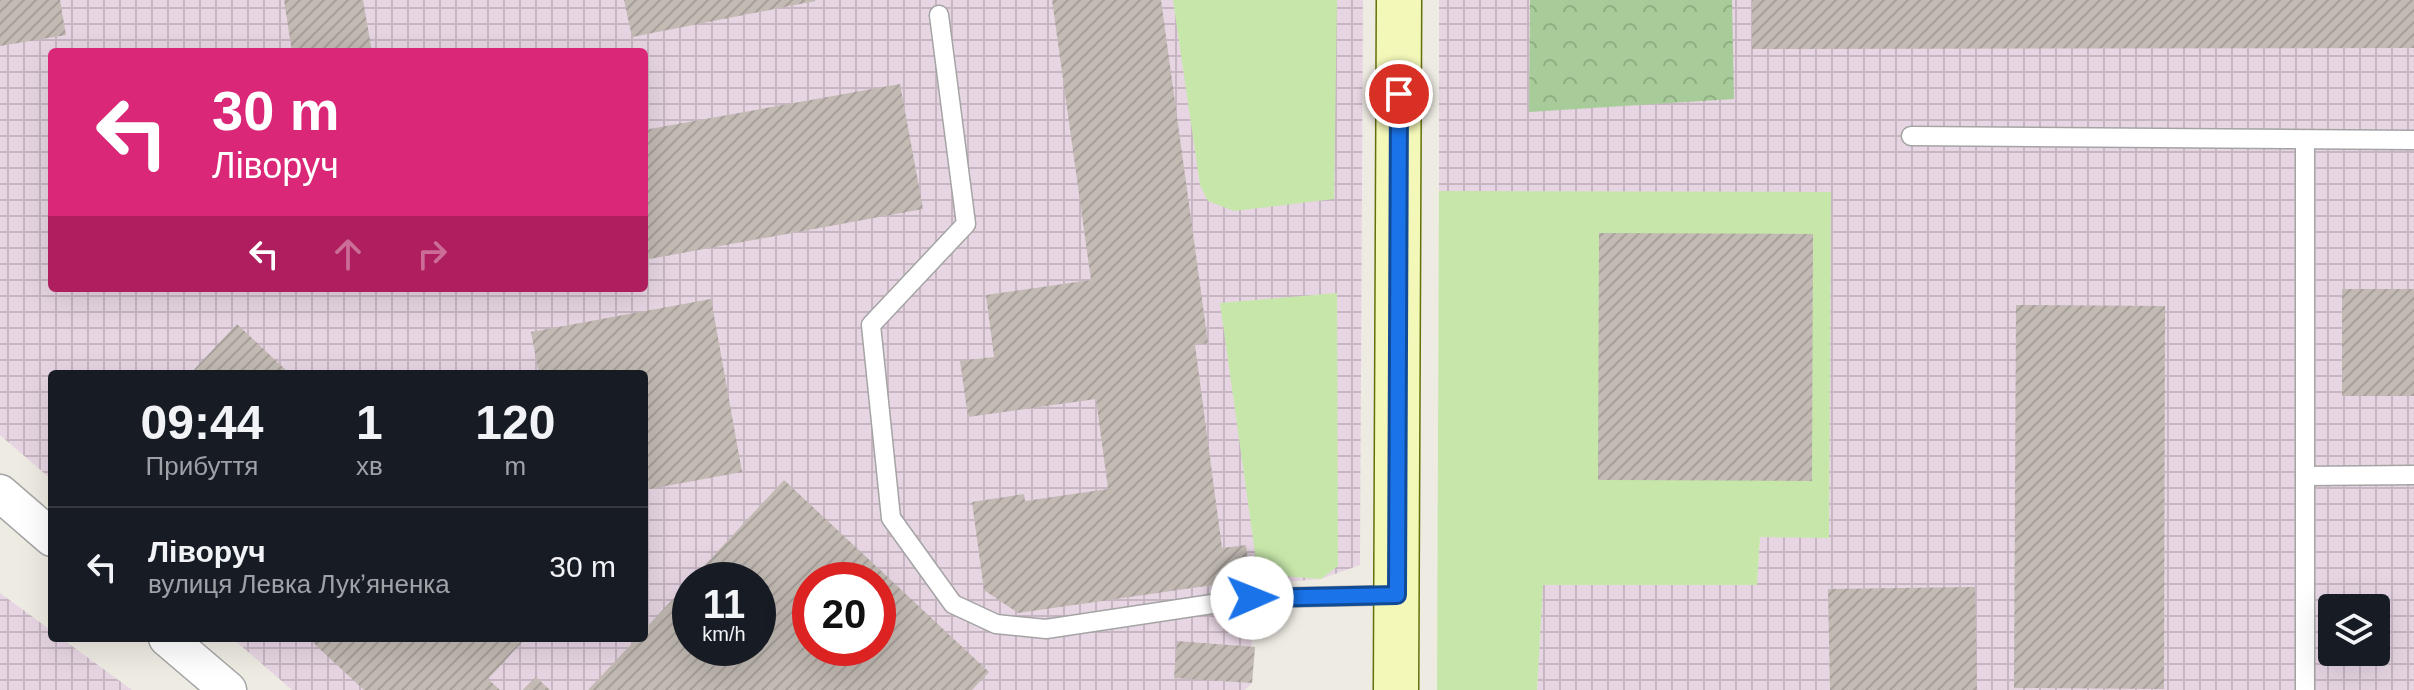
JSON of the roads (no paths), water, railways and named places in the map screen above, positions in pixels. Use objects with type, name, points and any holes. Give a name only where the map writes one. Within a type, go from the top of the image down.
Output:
[{"type":"main road","points":[[1396,690],[1399,0]]},
{"type":"street","points":[[0,493],[48,535]]},
{"type":"street","points":[[171,642],[214,686]]},
{"type":"lane","points":[[939,15],[966,224],[871,325],[891,518],[953,604],[996,624],[1046,629],[1252,598],[1397,595]]},
{"type":"lane","points":[[1911,136],[2305,142],[2414,140]]},
{"type":"lane","points":[[2305,142],[2305,690]]},
{"type":"lane","points":[[2305,476],[2414,475]]}]
